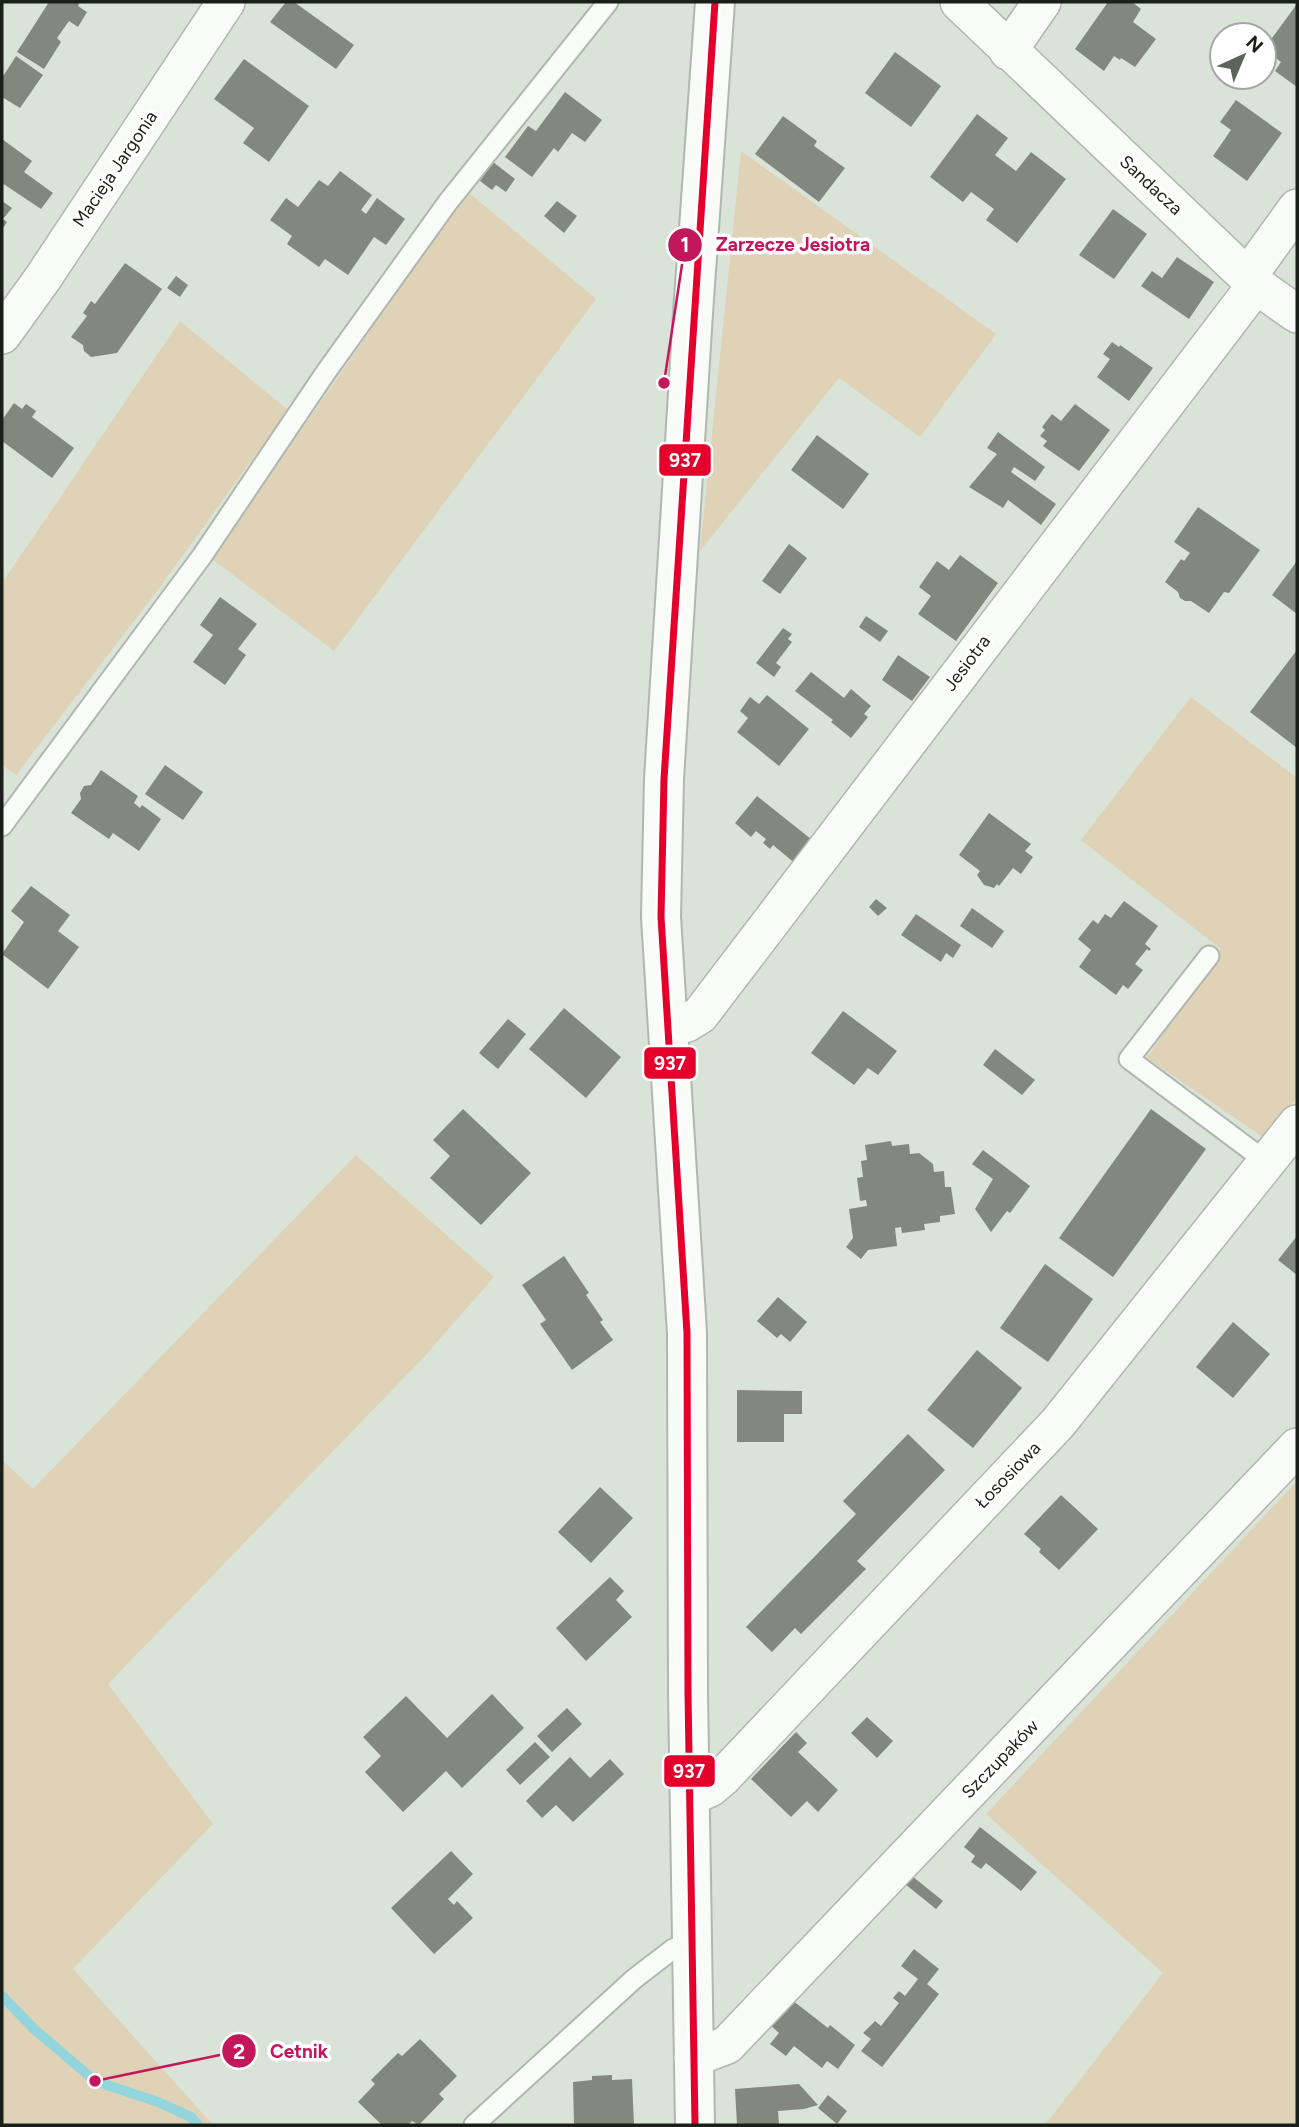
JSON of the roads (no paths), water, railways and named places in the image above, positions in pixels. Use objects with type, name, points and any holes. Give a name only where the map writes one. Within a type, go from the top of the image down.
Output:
[{"type":"street","name":"Macieja Jargonia","points":[[2,335],[43,278],[226,2]]},
{"type":"street","points":[[695,2125],[687,1333],[661,917],[664,779],[715,2]]},
{"type":"street","name":"Sandacza","points":[[959,2],[1252,280],[1297,314]]},
{"type":"street","points":[[1008,51],[1042,2]]},
{"type":"street","name":"Jesiotra","points":[[668,1028],[687,1023],[700,1015],[1252,280],[1297,208]]},
{"type":"street","name":"Łososiowa","points":[[690,1797],[722,1779],[1058,1423],[1297,1124]]},
{"type":"street","name":"Szczupaków","points":[[693,2059],[727,2045],[1297,1447]]},
{"type":"lane","points":[[2,826],[202,556],[326,372],[448,202],[608,2]]},
{"type":"lane","points":[[1209,956],[1129,1059],[1268,1163]]},
{"type":"lane","points":[[474,2125],[634,1979],[673,1949],[692,1941]]},
{"type":"waterway","points":[[2,1996],[34,2029],[95,2081],[158,2102],[191,2117],[198,2125]]},
{"type":"place","name":"Zarzecze Jesiotra","points":[[664,383]]},
{"type":"place","name":"Cetnik","points":[[95,2081]]}]
